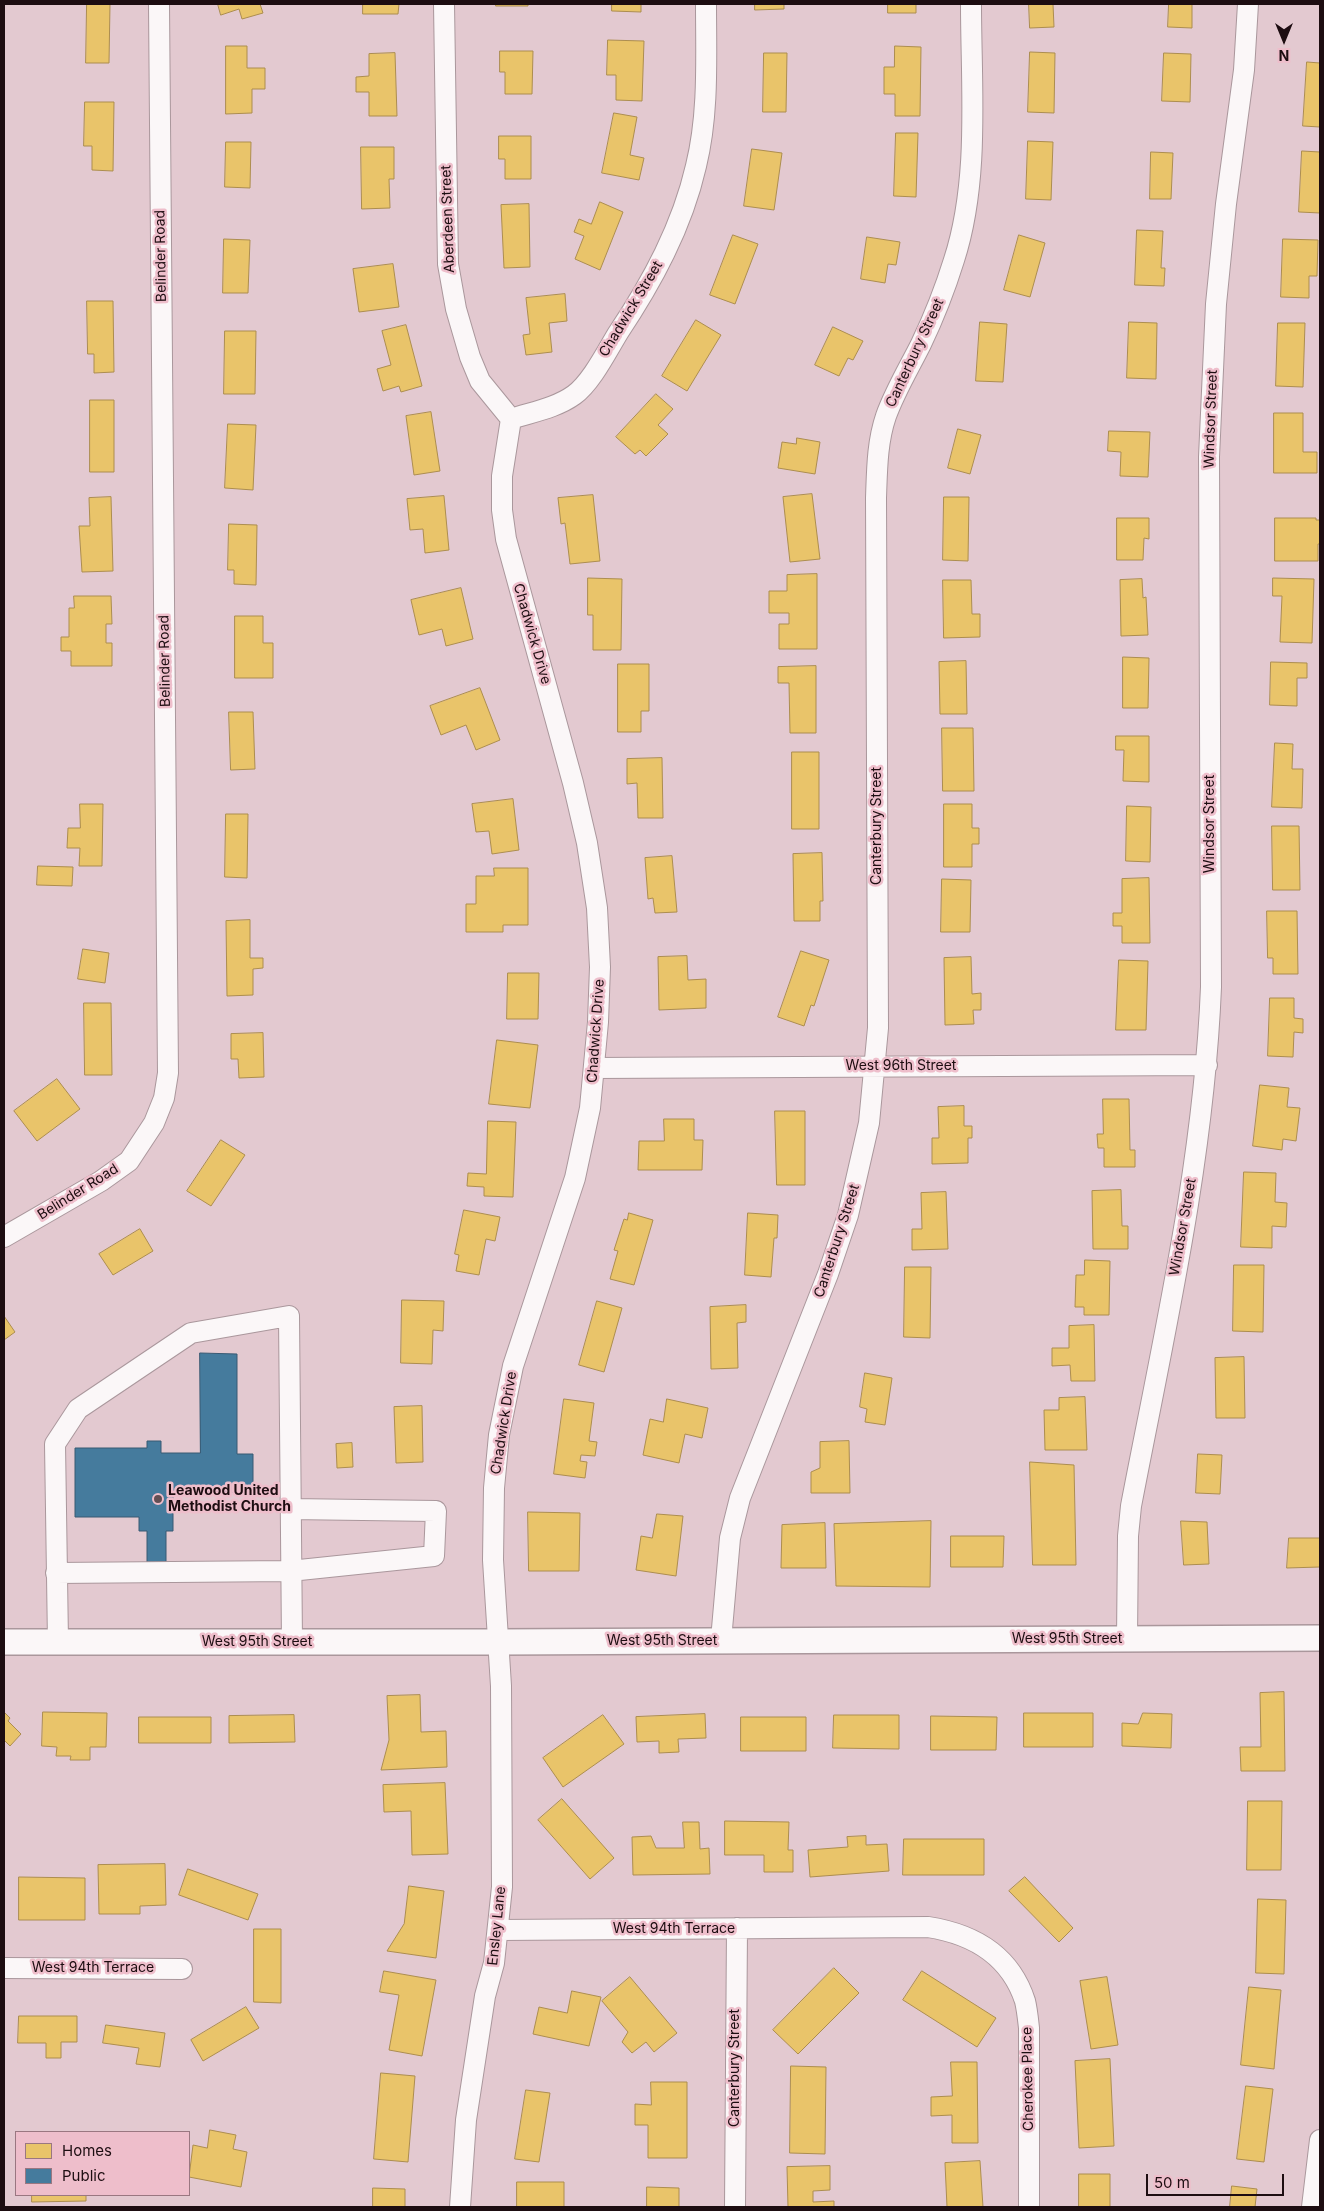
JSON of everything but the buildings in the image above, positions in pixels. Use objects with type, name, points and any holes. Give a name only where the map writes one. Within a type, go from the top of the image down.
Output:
[{"type":"main road","name":"West 95th Street","points":[[4,1642],[499,1642],[1320,1638]]},
{"type":"street","name":"Belinder Road","points":[[4,1237],[101,1181],[129,1161],[154,1124],[164,1098],[168,1074],[158,4]]},
{"type":"street","name":"Aberdeen Street","points":[[444,4],[448,264],[456,309],[470,357],[480,381],[511,419]]},
{"type":"street","name":"Chadwick Street","points":[[511,419],[557,405],[576,394],[634,310],[659,264],[685,208],[696,164],[704,116],[706,4]]},
{"type":"street","name":"Canterbury Street","points":[[721,1640],[730,1538],[740,1498],[828,1274],[848,1215],[869,1122],[876,1066],[878,1028],[876,508],[878,450],[886,417],[894,396],[936,312],[955,258],[966,209],[971,160],[970,4]]},
{"type":"street","name":"Windsor Street","points":[[1127,1639],[1128,1536],[1131,1506],[1183,1232],[1207,1065],[1211,987],[1209,477],[1211,399],[1216,304],[1226,204],[1244,70],[1248,4]]},
{"type":"street","name":"Chadwick Drive","points":[[499,1642],[493,1560],[494,1488],[499,1435],[513,1366],[527,1319],[559,1232],[575,1178],[590,1108],[600,967],[597,908],[587,843],[573,782],[506,539],[502,510],[502,476],[511,419]]},
{"type":"street","name":"West 96th Street","points":[[594,1068],[1207,1065]]},
{"type":"street","points":[[58,1642],[55,1444],[78,1409],[191,1333],[289,1316],[292,1642]]},
{"type":"street","points":[[56,1573],[290,1571],[434,1556],[436,1511],[290,1509]]},
{"type":"street","name":"Ensley Lane","points":[[460,2207],[466,2120],[485,1996],[494,1963],[502,1887],[499,1642]]},
{"type":"street","name":"West 94th Terrace","points":[[498,1930],[928,1927],[952,1931],[986,1947],[999,1958]]},
{"type":"street","name":"Canterbury Street","points":[[735,2207],[737,1928]]},
{"type":"street","name":"Cherokee Place","points":[[999,1958],[1014,1977],[1025,2001],[1029,2028],[1029,2207]]},
{"type":"street","name":"West 94th Terrace","points":[[4,1968],[182,1969]]},
{"type":"street","points":[[1312,2207],[1320,2140]]},
{"type":"place","name":"Leawood United Methodist Church","points":[[158,1499]]}]
